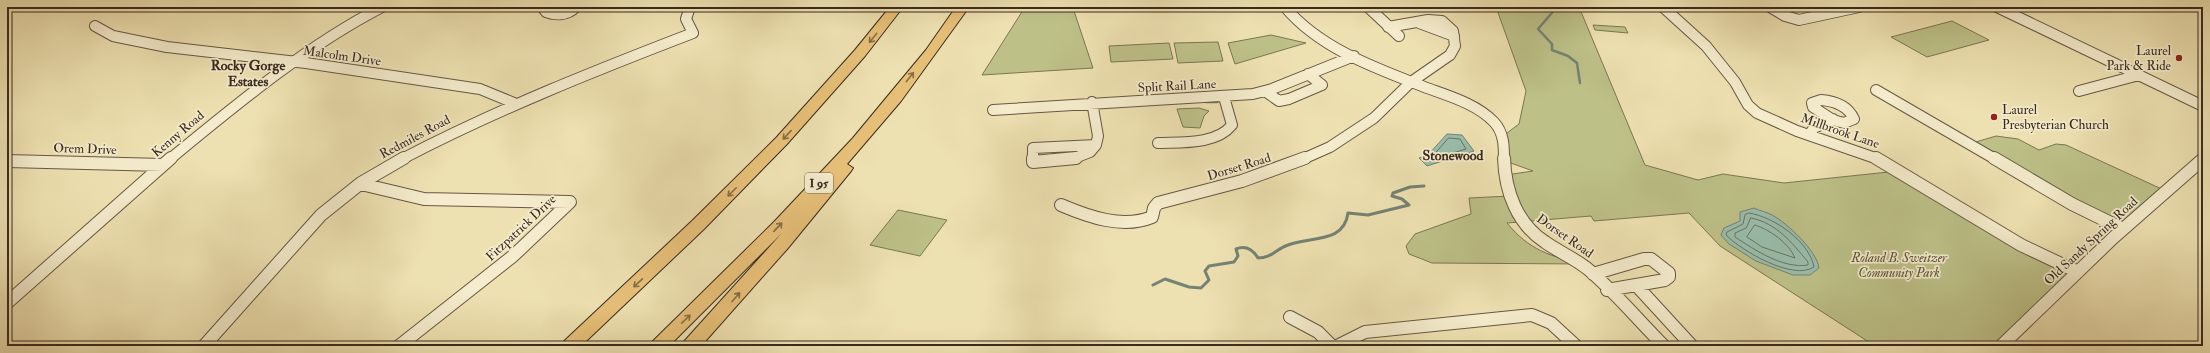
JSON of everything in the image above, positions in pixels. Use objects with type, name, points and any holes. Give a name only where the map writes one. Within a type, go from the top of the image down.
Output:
[{"type":"highway","points":[[569,346],[646,275],[759,164],[838,79],[897,7]]},
{"type":"highway","name":"I 95","points":[[658,346],[772,233],[857,142],[894,97],[963,7]]},
{"type":"highway","points":[[690,346],[728,305],[830,188],[894,97]]},
{"type":"street","name":"Kenny Road","points":[[7,303],[163,165],[220,117],[292,62],[358,20],[382,7]]},
{"type":"street","points":[[542,7],[546,12],[557,14],[571,11],[576,7]]},
{"type":"street","name":"Redmiles Road","points":[[204,346],[227,323],[308,228],[326,210],[361,184],[465,126],[514,103],[594,70],[693,33],[686,19],[690,7]]},
{"type":"street","name":"Dorset Road","points":[[1285,7],[1296,20],[1313,34],[1354,56],[1411,82],[1473,107],[1495,123],[1503,136],[1508,186],[1514,206],[1522,222],[1534,233],[1576,260],[1593,274],[1607,290],[1664,346]]},
{"type":"street","points":[[1368,7],[1399,36]]},
{"type":"street","name":"Millbrook Lane","points":[[1663,7],[1706,46],[1735,82],[1744,99],[1752,109],[1774,122],[1876,158],[1982,223],[2021,245],[2078,272]]},
{"type":"street","points":[[1770,7],[1785,16],[1799,20],[1859,7]]},
{"type":"street","points":[[1997,7],[2203,106]]},
{"type":"street","points":[[1388,27],[1417,22],[1443,22],[1451,28],[1456,46],[1454,52],[1411,82]]},
{"type":"street","name":"Malcolm Drive","points":[[95,26],[113,36],[167,47],[292,62],[480,89],[514,103]]},
{"type":"street","name":"Split Rail Lane","points":[[994,110],[1092,102],[1224,96],[1265,91],[1354,56]]},
{"type":"street","points":[[1265,91],[1279,101],[1289,99],[1318,88],[1322,84],[1308,74]]},
{"type":"street","points":[[2079,91],[2139,75]]},
{"type":"street","name":"Dorset Road","points":[[1062,205],[1085,214],[1113,221],[1147,220],[1152,217],[1155,204],[1161,201],[1242,182],[1300,161],[1330,147],[1374,118],[1411,82]]},
{"type":"street","points":[[1876,90],[2072,204],[2123,229]]},
{"type":"street","points":[[1158,143],[1189,142],[1208,138],[1229,130],[1232,125],[1224,96]]},
{"type":"street","points":[[1092,102],[1098,136],[1096,145],[1084,155],[1072,159],[1058,162],[1033,162],[1033,148],[1096,145]]},
{"type":"street","points":[[1809,135],[1814,128],[1833,119]]},
{"type":"street","name":"Old Sandy Spring Road","points":[[2001,346],[2123,229],[2203,159]]},
{"type":"street","name":"Orem Drive","points":[[7,161],[163,165]]},
{"type":"street","name":"Fitzpatrick Drive","points":[[361,184],[397,194],[424,199],[570,202],[513,256],[399,346]]},
{"type":"street","points":[[1593,274],[1644,259],[1655,262],[1669,273],[1669,277],[1665,280],[1607,290]]},
{"type":"street","points":[[1636,285],[1692,346]]},
{"type":"street","points":[[1337,346],[1365,332],[1532,315],[1542,316],[1550,321],[1576,346]]},
{"type":"street","points":[[1290,317],[1318,332],[1332,346]]},
{"type":"green space","points":[[1025,7],[1074,11],[1093,68],[982,75]]},
{"type":"green space","name":"Roland B. Sweitzer Community Park","points":[[1496,7],[1579,7],[1645,165],[1698,180],[1723,174],[1784,183],[1898,171],[2078,272],[2006,346],[1875,346],[1720,246],[1689,213],[1594,221],[1591,216],[1507,223],[1524,240],[1541,251],[1582,264],[1432,263],[1409,254],[1406,246],[1415,234],[1471,214],[1469,198],[1510,196],[1506,175],[1533,171],[1505,161],[1503,136],[1519,124],[1526,91]]},
{"type":"green space","points":[[1952,21],[1989,40],[1927,57],[1891,37]]},
{"type":"green space","points":[[1593,25],[1625,27],[1628,33],[1595,30]]},
{"type":"green space","points":[[1271,35],[1306,43],[1235,64],[1228,43]]},
{"type":"green space","points":[[1218,42],[1223,61],[1178,63],[1174,43]]},
{"type":"green space","points":[[1169,43],[1173,59],[1111,62],[1109,46]]},
{"type":"green space","points":[[1199,108],[1209,111],[1204,116],[1200,128],[1183,127],[1177,109]]},
{"type":"green space","points":[[1996,136],[2018,139],[2039,150],[2056,144],[2066,145],[2166,191],[2123,229],[1969,144]]},
{"type":"green space","points":[[898,210],[947,220],[920,256],[870,245]]},
{"type":"water","points":[[1447,134],[1462,135],[1474,151],[1427,166],[1419,158],[1428,155]]},
{"type":"water","points":[[1754,208],[1772,215],[1793,231],[1813,254],[1819,268],[1810,275],[1793,275],[1756,261],[1729,244],[1721,235],[1724,228],[1740,221],[1740,212]]},
{"type":"waterway","points":[[1557,7],[1538,29],[1552,44],[1552,50],[1568,56],[1577,63],[1580,83]]},
{"type":"waterway","points":[[1206,102],[1217,102]]},
{"type":"waterway","points":[[1153,285],[1165,279],[1189,287],[1201,288],[1209,280],[1205,271],[1209,266],[1234,262],[1238,256],[1236,249],[1246,248],[1254,253],[1258,258],[1267,257],[1288,245],[1333,234],[1340,230],[1345,223],[1348,213],[1368,215],[1409,205],[1402,199],[1392,196],[1393,193],[1410,187],[1424,186]]},
{"type":"place","name":"Laurel Park & Ride","points":[[2179,58]]},
{"type":"place","name":"Laurel Presbyterian Church","points":[[1994,117]]},
{"type":"district","name":"Rocky Gorge Estates","points":[[248,74]]},
{"type":"district","name":"Stonewood","points":[[1453,155]]}]
